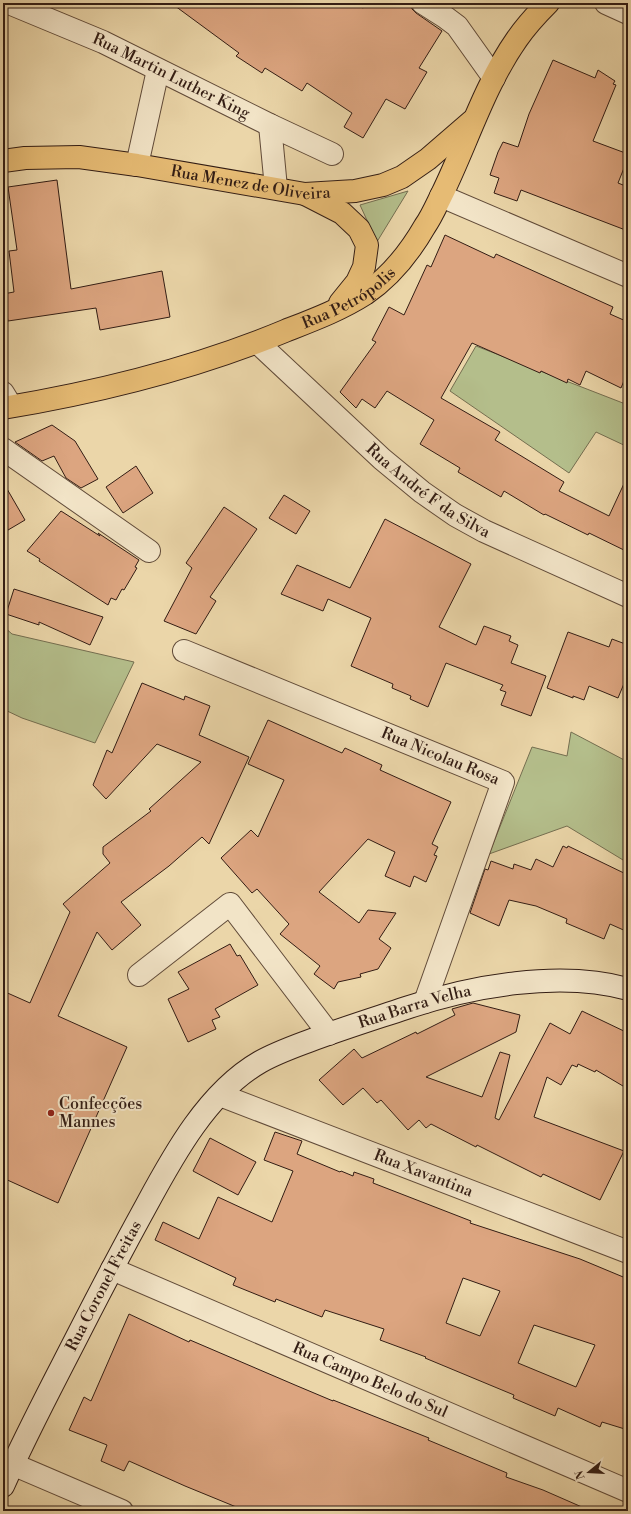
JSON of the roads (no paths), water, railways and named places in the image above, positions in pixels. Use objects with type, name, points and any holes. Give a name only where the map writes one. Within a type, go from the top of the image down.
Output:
[{"type":"main road","name":"Rua Petrópolis","points":[[6,402],[110,386],[169,370],[258,343],[331,313],[366,293],[390,274],[426,226],[456,166],[494,78],[517,39],[532,19],[548,3]]},
{"type":"main road","name":"Rua Menez de Oliveira","points":[[3,161],[25,158],[78,157],[137,165],[305,194],[355,191],[383,185],[402,177],[428,159],[476,118]]},
{"type":"main road","points":[[305,194],[342,213],[360,229],[367,245],[364,266],[357,282],[331,313]]},
{"type":"street","name":"Rua Martin Luther King","points":[[9,3],[103,42],[332,154]]},
{"type":"street","points":[[423,3],[457,26],[494,78]]},
{"type":"street","points":[[606,3],[628,12]]},
{"type":"street","points":[[137,165],[158,70]]},
{"type":"street","points":[[270,125],[276,188]]},
{"type":"street","points":[[441,196],[628,276]]},
{"type":"street","name":"Rua André F da Silva","points":[[258,343],[382,459],[427,496],[455,515],[484,531],[628,596]]},
{"type":"street","points":[[3,449],[149,551]]},
{"type":"street","name":"Rua Nicolau Rosa","points":[[184,651],[503,782],[424,1002]]},
{"type":"street","points":[[139,975],[230,904],[329,1034]]},
{"type":"street","name":"Rua Barra Velha","points":[[220,1095],[260,1062],[287,1049],[424,1002],[487,988],[523,982],[592,982],[628,989]]},
{"type":"street","name":"Rua Xavantina","points":[[220,1095],[628,1252]]},
{"type":"street","name":"Rua Coronel Freitas","points":[[3,1486],[8,1462],[112,1268],[167,1169],[191,1130],[220,1095]]},
{"type":"street","name":"Rua Campo Belo do Sul","points":[[112,1268],[628,1491]]},
{"type":"street","points":[[8,1462],[122,1511]]},
{"type":"place","name":"Confecções Mannes","points":[[51,1113]]}]
